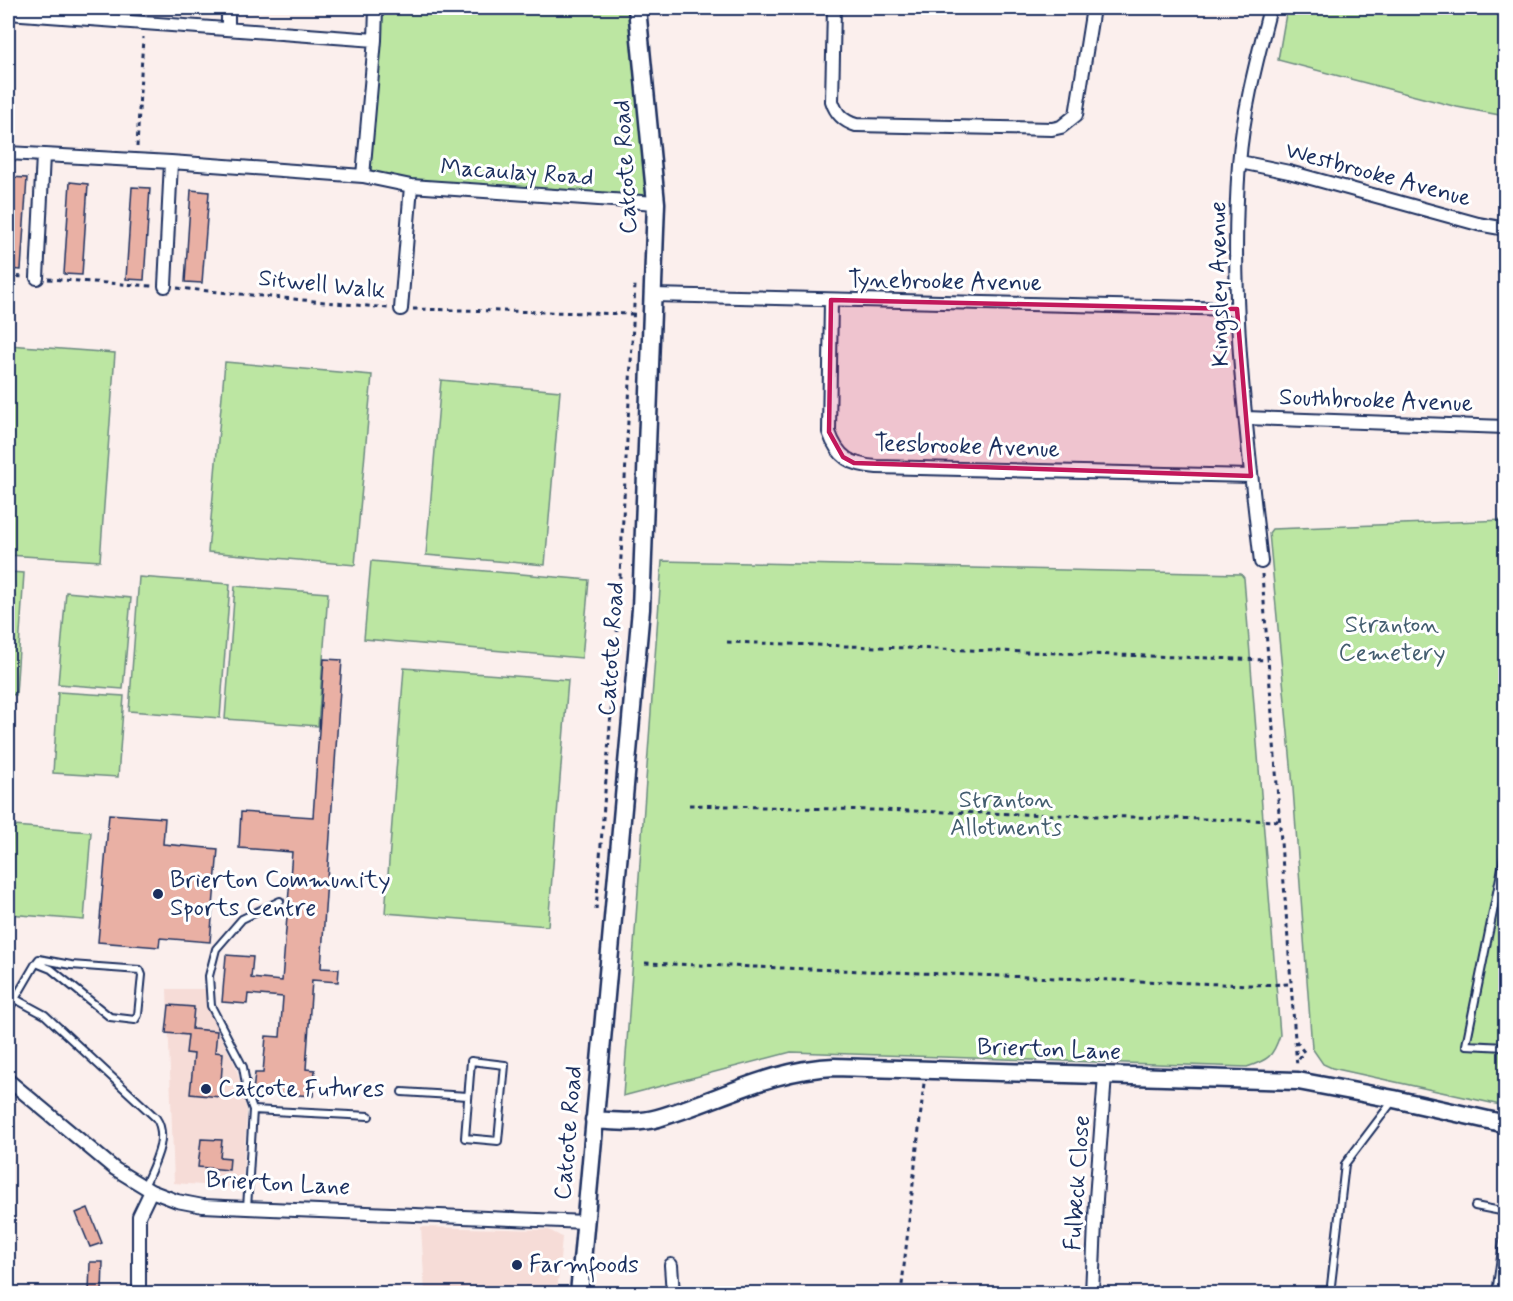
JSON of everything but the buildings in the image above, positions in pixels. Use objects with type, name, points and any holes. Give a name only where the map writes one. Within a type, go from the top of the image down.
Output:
[{"type":"street","points":[[228,8],[228,29]]},
{"type":"street","points":[[363,176],[376,8]]},
{"type":"street","name":"Catcote Road","points":[[579,1293],[641,609],[656,203],[637,8]]},
{"type":"street","points":[[834,8],[832,101],[841,118],[849,123],[1052,129],[1061,127],[1076,115],[1093,8]]},
{"type":"street","name":"Kingsley Avenue","points":[[1261,567],[1262,535],[1251,476],[1246,418],[1238,309],[1236,232],[1240,162],[1249,94],[1270,8]]},
{"type":"street","points":[[10,12],[73,13],[144,23],[375,40]]},
{"type":"street","name":"Macaulay Road","points":[[8,153],[363,176],[411,186],[656,203]]},
{"type":"street","points":[[37,278],[43,155]]},
{"type":"street","points":[[165,286],[171,162]]},
{"type":"street","name":"Westbrooke Avenue","points":[[1240,162],[1289,172],[1478,224],[1506,229]]},
{"type":"street","name":"Macaulay Road","points":[[401,309],[411,186]]},
{"type":"street","name":"Tynebrooke Avenue","points":[[652,295],[1238,309]]},
{"type":"street","name":"Teesbrooke Avenue","points":[[831,300],[829,432],[833,445],[843,457],[854,463],[877,466],[1251,476]]},
{"type":"street","name":"Southbrooke Avenue","points":[[1246,418],[1506,427]]},
{"type":"street","name":"Brierton Lane","points":[[594,1120],[627,1122],[656,1119],[792,1072],[834,1067],[1298,1081],[1394,1099],[1506,1124]]},
{"type":"street","name":"Fulbeck Close","points":[[1092,1293],[1096,1199],[1106,1076]]},
{"type":"street","name":"Brierton Lane","points":[[8,1080],[115,1169],[148,1189],[177,1201],[203,1206],[586,1222]]},
{"type":"street","points":[[139,1293],[140,1216],[148,1189]]},
{"type":"street","points":[[1499,1293],[1506,1242]]},
{"type":"street","points":[[671,1265],[673,1293]]},
{"type":"lane","points":[[1506,848],[1466,1046],[1506,1047]]},
{"type":"lane","points":[[247,1208],[253,1110],[243,1067],[211,1006],[209,976],[216,949],[242,919],[280,901]]},
{"type":"lane","points":[[8,1011],[14,999],[36,963],[39,959],[71,965],[140,970],[142,975],[138,1015],[135,1020],[110,1017],[51,969],[36,963]]},
{"type":"lane","points":[[8,995],[45,1015],[156,1118],[161,1126],[161,1142],[148,1189]]},
{"type":"lane","points":[[471,1061],[505,1065],[498,1141],[465,1137],[468,1096],[471,1061]]},
{"type":"lane","points":[[402,1092],[468,1096]]},
{"type":"lane","points":[[1330,1293],[1345,1164],[1394,1099]]},
{"type":"lane","points":[[253,1110],[369,1116]]},
{"type":"lane","points":[[1475,1206],[1506,1212]]},
{"type":"path","points":[[136,160],[144,23]]},
{"type":"path","name":"Sitwell Walk","points":[[8,276],[165,286],[401,309],[634,314]]},
{"type":"path","points":[[596,911],[618,622],[636,280]]},
{"type":"path","points":[[1261,567],[1298,1081]]},
{"type":"path","points":[[727,642],[1268,660]]},
{"type":"path","points":[[688,805],[1279,821]]},
{"type":"path","points":[[645,963],[1249,985],[1291,984]]},
{"type":"path","points":[[1295,1040],[1304,1052],[1297,1061]]},
{"type":"path","points":[[901,1293],[925,1070]]},
{"type":"highlighted area","points":[[831,300],[1237,309],[1251,476],[854,463],[843,457],[829,432]]},
{"type":"shaded area","name":"Catcote Futures","points":[[167,989],[206,989],[209,1012],[236,1067],[247,1111],[242,1188],[174,1183]]},
{"type":"shaded area","points":[[421,1227],[549,1230],[562,1237],[557,1293],[425,1293]]},
{"type":"green space","points":[[373,8],[637,8],[656,203],[363,176]]},
{"type":"green space","points":[[1287,8],[1505,8],[1505,116],[1457,107],[1278,60]]},
{"type":"green space","points":[[8,345],[115,353],[100,561],[8,555]]},
{"type":"green space","points":[[225,362],[372,375],[355,565],[208,552]]},
{"type":"green space","points":[[441,380],[560,391],[545,565],[426,555]]},
{"type":"green space","name":"Stranton Cemetery","points":[[1505,520],[1505,1106],[1332,1068],[1323,1064],[1312,1048],[1292,775],[1269,533],[1272,529]]},
{"type":"green space","points":[[371,561],[589,580],[582,658],[364,639]]},
{"type":"green space","name":"Stranton Allotments","points":[[662,561],[1241,574],[1244,578],[1280,1035],[1269,1057],[1247,1067],[791,1052],[623,1096]]},
{"type":"green space","points":[[8,572],[24,573],[16,695],[8,694]]},
{"type":"green space","points":[[139,577],[230,584],[220,718],[129,711]]},
{"type":"green space","points":[[235,586],[328,593],[318,726],[225,719]]},
{"type":"green space","points":[[66,592],[131,598],[123,689],[58,684]]},
{"type":"green space","points":[[404,668],[568,680],[548,926],[385,913]]},
{"type":"green space","points":[[58,692],[124,696],[118,777],[53,773]]},
{"type":"green space","points":[[13,826],[91,832],[84,920],[8,914]]},
{"type":"place","name":"Brierton Community Sports Centre","points":[[158,894]]},
{"type":"place","name":"Catcote Futures","points":[[206,1089]]},
{"type":"place","name":"Farmfoods","points":[[517,1265]]}]
